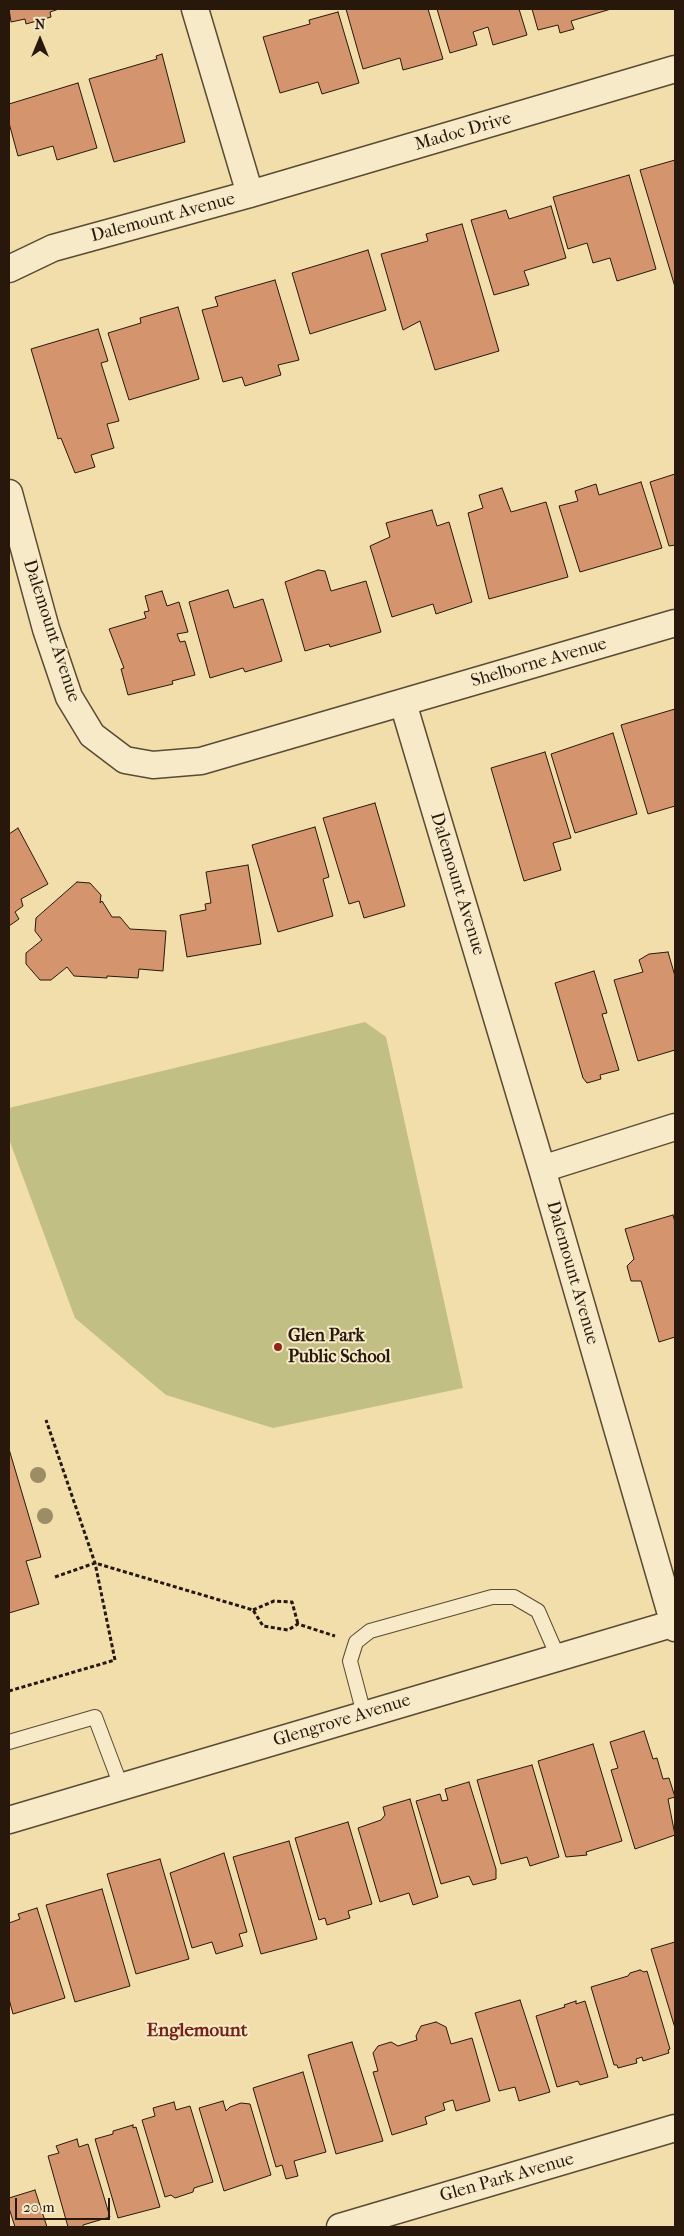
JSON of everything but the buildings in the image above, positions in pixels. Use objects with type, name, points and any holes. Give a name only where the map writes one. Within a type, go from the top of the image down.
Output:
[{"type":"street","name":"Dalemount Avenue","points":[[9,269],[53,248],[250,194],[195,9]]},
{"type":"street","name":"Madoc Drive","points":[[250,194],[675,69]]},
{"type":"street","name":"Dalemount Avenue","points":[[9,493],[46,630],[69,697],[92,736],[125,760],[153,765],[202,762],[403,703],[675,1625]]},
{"type":"street","name":"Shelborne Avenue","points":[[403,703],[675,623]]},
{"type":"street","points":[[542,1169],[675,1127]]},
{"type":"street","name":"Glengrove Avenue","points":[[9,1820],[558,1657],[675,1625]]},
{"type":"street","name":"Glen Park Avenue","points":[[340,2227],[675,2128]]},
{"type":"lane","points":[[364,1714],[350,1661],[356,1642],[370,1631],[492,1597],[514,1597],[538,1611],[558,1657]]},
{"type":"lane","points":[[9,1742],[95,1717],[122,1786]]},
{"type":"path","points":[[9,1691],[114,1660],[94,1563],[46,1420]]},
{"type":"path","points":[[55,1577],[94,1563],[253,1610],[274,1601],[292,1602],[298,1624]]},
{"type":"path","points":[[253,1610],[263,1626],[288,1630],[298,1624],[356,1642]]},
{"type":"shaded area","points":[[365,1022],[386,1037],[463,1388],[273,1428],[166,1395],[75,1318],[9,1139],[9,1108]]},
{"type":"place","name":"Glen Park Public School","points":[[278,1347]]},
{"type":"district","name":"Englemount","points":[[197,2031]]}]
